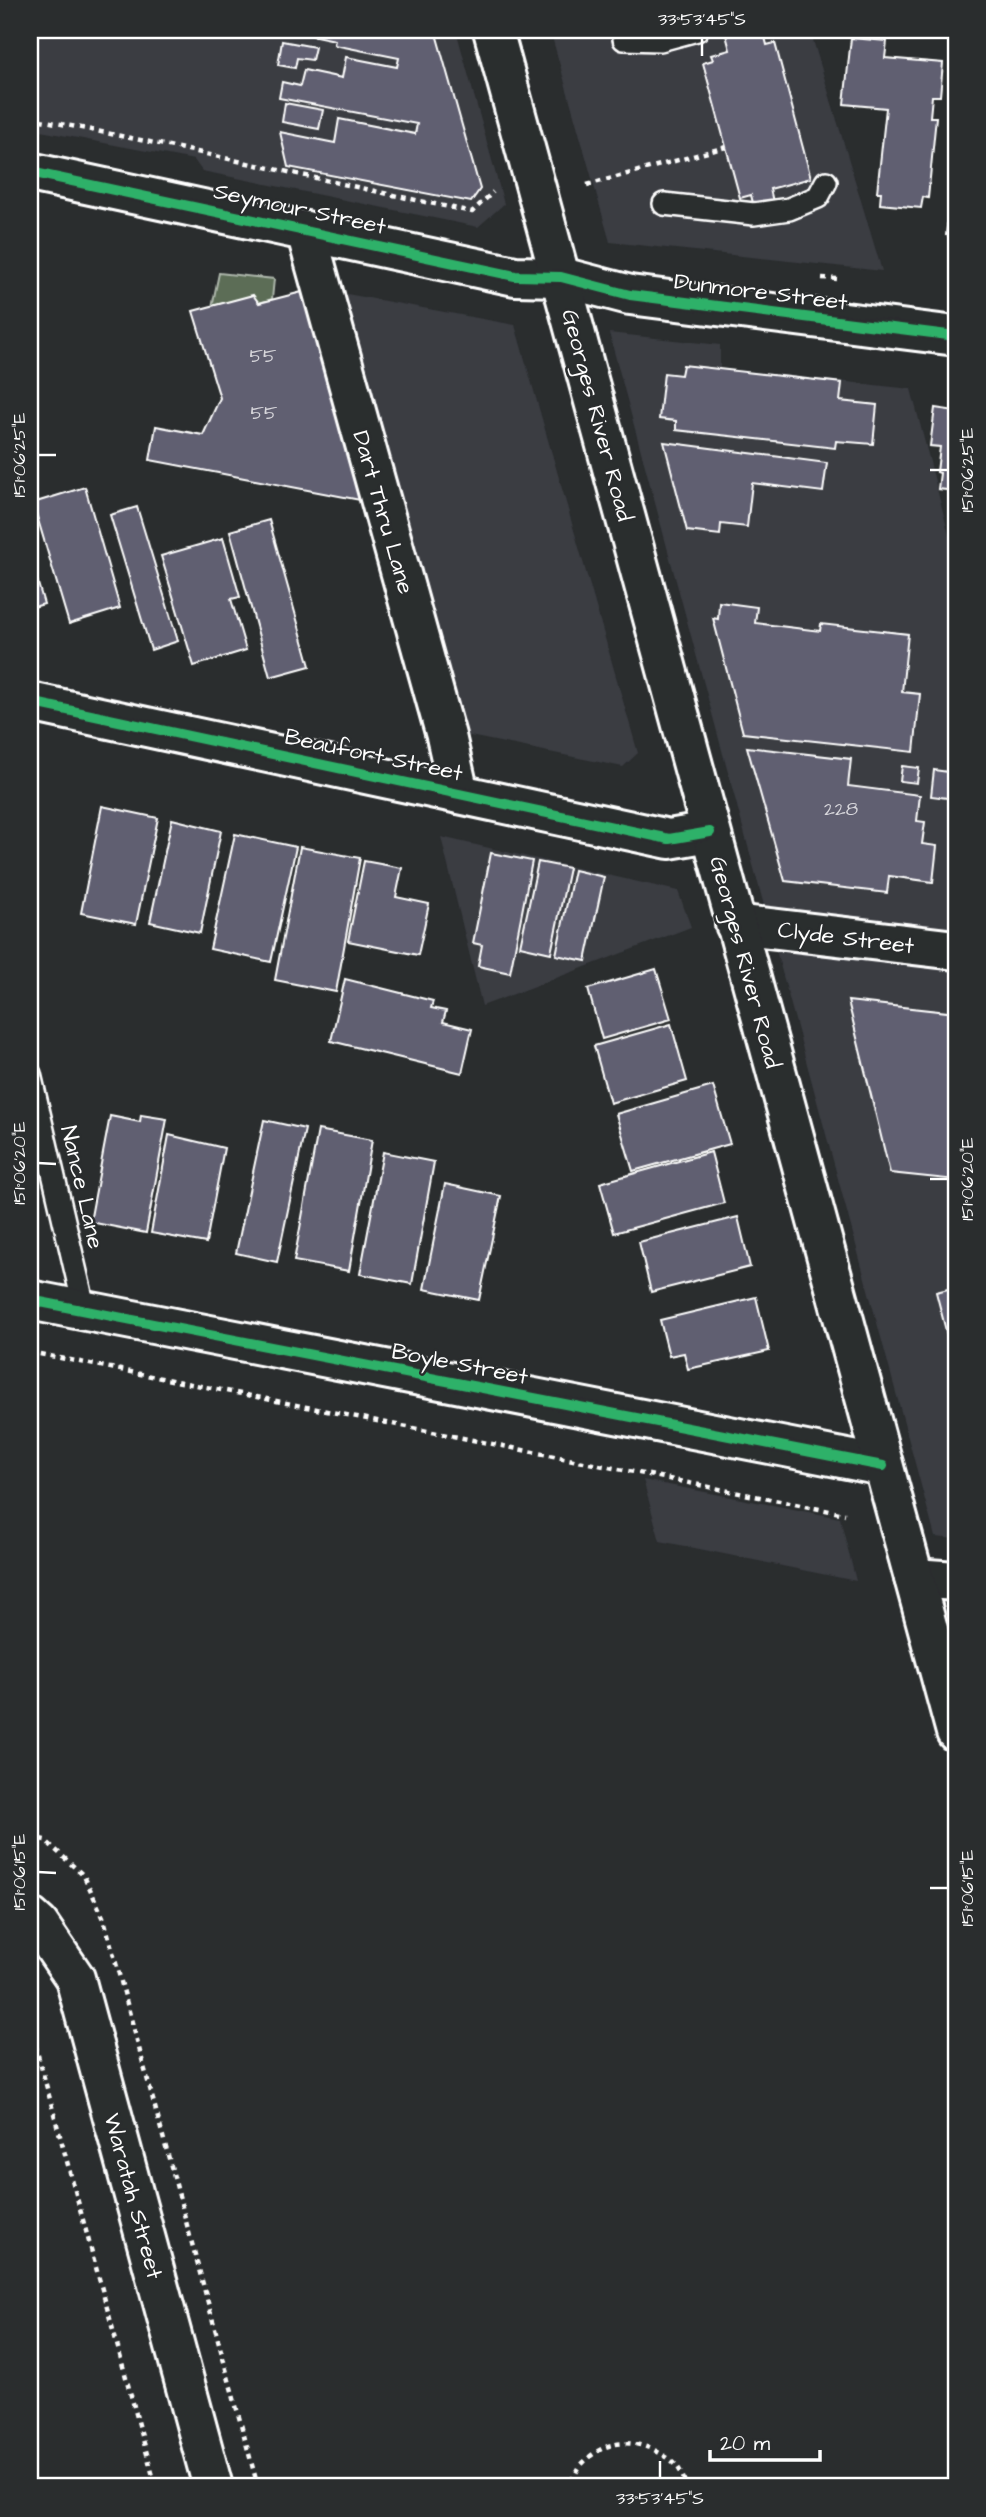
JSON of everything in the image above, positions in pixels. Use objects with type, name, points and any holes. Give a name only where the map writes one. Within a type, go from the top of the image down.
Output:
[{"type":"street","name":"Georges River Road","points":[[494,30],[956,1732]]},
{"type":"street","name":"Seymour Street","points":[[30,172],[515,276],[561,277]]},
{"type":"street","name":"Dart Thru Lane","points":[[306,231],[446,736],[459,794]]},
{"type":"street","name":"Dunmore Street","points":[[561,277],[629,295],[956,336]]},
{"type":"street","name":"Beaufort Street","points":[[30,702],[669,839],[710,832]]},
{"type":"street","name":"Clyde Street","points":[[735,924],[956,950]]},
{"type":"street","name":"Boyle Street","points":[[30,1300],[883,1466]]},
{"type":"street","points":[[914,1578],[956,1581]]},
{"type":"street","name":"Waratah Street","points":[[30,1917],[39,1925],[75,1978],[213,2487]]},
{"type":"lane","points":[[624,39],[660,40],[696,30]]},
{"type":"lane","points":[[664,204],[754,214],[789,209],[818,197],[826,182]]},
{"type":"lane","name":"Nance Lane","points":[[30,1074],[85,1311]]},
{"type":"path","points":[[30,118],[152,141],[258,167],[472,212],[493,192]]},
{"type":"path","points":[[587,185],[726,147]]},
{"type":"path","points":[[30,1352],[845,1514]]},
{"type":"path","points":[[30,2026],[156,2487]]},
{"type":"path","points":[[552,2487],[569,2483],[581,2465],[594,2453],[608,2444],[620,2442],[638,2443],[669,2459],[681,2470],[685,2487]]},
{"type":"shaded area","points":[[30,30],[456,30],[504,204],[478,227],[202,171],[194,160],[30,129]]},
{"type":"shaded area","points":[[550,30],[810,30],[882,271],[610,242]]},
{"type":"shaded area","points":[[347,294],[515,325],[638,753],[623,767],[460,734],[338,305]]},
{"type":"shaded area","points":[[609,333],[720,345],[720,368],[911,389],[956,562],[956,857],[951,900],[956,908],[956,1539],[935,1537]]},
{"type":"shaded area","points":[[441,837],[678,891],[691,927],[482,1006]]},
{"type":"shaded area","points":[[643,1480],[840,1518],[856,1581],[660,1541]]},
{"type":"green space","points":[[219,273],[274,279],[272,299],[259,303],[212,307]]},
{"type":"building","points":[[287,30],[435,30],[480,189],[471,202],[288,167],[280,132],[335,143],[339,119],[415,134],[417,124],[279,98],[282,82],[300,86],[304,70],[342,78],[346,57],[397,67],[399,58],[334,45],[335,40]]},
{"type":"building","points":[[725,31],[765,37],[767,45],[775,43],[811,178],[770,189],[774,206],[755,211],[751,195],[740,198],[703,63],[713,60],[711,55],[730,50]]},
{"type":"building","points":[[851,38],[887,41],[885,58],[943,63],[940,96],[932,96],[930,117],[936,117],[928,198],[923,197],[921,208],[880,204],[881,192],[877,192],[886,108],[844,104]]},
{"type":"building","points":[[282,41],[315,47],[312,60],[297,58],[295,68],[278,65]]},
{"type":"building","points":[[285,103],[323,110],[319,129],[282,122]]},
{"type":"building","points":[[956,150],[956,236],[946,235]]},
{"type":"building","points":[[302,292],[360,500],[150,460],[156,426],[203,435],[220,398],[193,311],[253,295],[259,303]]},
{"type":"building","points":[[683,365],[842,383],[840,401],[877,405],[873,444],[836,441],[835,448],[676,430],[676,421],[659,419],[664,373],[681,375]]},
{"type":"building","points":[[935,408],[956,411],[956,491],[938,489],[940,447],[930,446]]},
{"type":"building","points":[[664,442],[827,463],[823,492],[752,483],[747,527],[721,524],[720,535],[687,531]]},
{"type":"building","points":[[85,487],[120,608],[69,624],[33,503]]},
{"type":"building","points":[[137,507],[178,641],[151,650],[110,515]]},
{"type":"building","points":[[269,520],[310,666],[270,677],[230,531]]},
{"type":"building","points":[[223,538],[240,597],[231,599],[246,650],[194,666],[161,556]]},
{"type":"building","points":[[30,556],[44,604],[30,608]]},
{"type":"building","points":[[719,602],[757,607],[755,623],[820,631],[821,624],[908,634],[902,692],[920,694],[914,752],[743,733],[713,618],[718,619]]},
{"type":"building","points":[[747,747],[851,759],[848,786],[920,795],[917,821],[925,822],[922,844],[937,846],[933,882],[889,876],[887,893],[785,881]]},
{"type":"building","points":[[902,766],[919,768],[917,783],[900,781]]},
{"type":"building","points":[[934,770],[956,773],[956,799],[931,796]]},
{"type":"building","points":[[102,806],[158,818],[136,924],[81,913]]},
{"type":"building","points":[[172,819],[221,831],[200,933],[150,922]]},
{"type":"building","points":[[235,834],[296,847],[271,962],[210,949]]},
{"type":"building","points":[[300,847],[360,858],[336,992],[275,980]]},
{"type":"building","points":[[491,853],[532,861],[510,973],[478,966],[482,945],[473,943]]},
{"type":"building","points":[[364,861],[402,868],[396,897],[429,904],[418,955],[348,941]]},
{"type":"building","points":[[538,862],[569,868],[551,953],[520,946]]},
{"type":"building","points":[[574,870],[604,877],[586,961],[556,955]]},
{"type":"building","points":[[656,969],[671,1019],[602,1039],[588,989]]},
{"type":"building","points":[[345,979],[433,1001],[431,1008],[446,1011],[443,1022],[472,1029],[462,1073],[331,1041]]},
{"type":"building","points":[[848,1001],[956,1013],[956,1180],[890,1173]]},
{"type":"building","points":[[671,1024],[687,1081],[610,1103],[594,1046]]},
{"type":"building","points":[[713,1086],[730,1144],[633,1171],[616,1114]]},
{"type":"building","points":[[141,1115],[167,1119],[146,1233],[90,1222],[110,1116],[140,1122]]},
{"type":"building","points":[[264,1120],[305,1129],[277,1262],[236,1253]]},
{"type":"building","points":[[318,1130],[372,1140],[349,1271],[294,1261]]},
{"type":"building","points":[[169,1135],[224,1148],[206,1243],[151,1233]]},
{"type":"building","points":[[383,1152],[434,1162],[412,1284],[360,1274]]},
{"type":"building","points":[[711,1152],[724,1203],[614,1233],[600,1183]]},
{"type":"building","points":[[445,1184],[501,1196],[479,1300],[424,1289]]},
{"type":"building","points":[[738,1217],[750,1267],[651,1292],[639,1242]]},
{"type":"building","points":[[956,1287],[956,1353],[952,1354],[936,1292]]},
{"type":"building","points":[[756,1297],[769,1351],[688,1369],[684,1353],[669,1356],[660,1320]]},
{"type":"cycle path","points":[[30,172],[515,276],[561,277],[630,295],[956,336]]},
{"type":"cycle path","points":[[30,702],[669,839],[710,832]]},
{"type":"cycle path","points":[[30,1300],[883,1466]]}]
